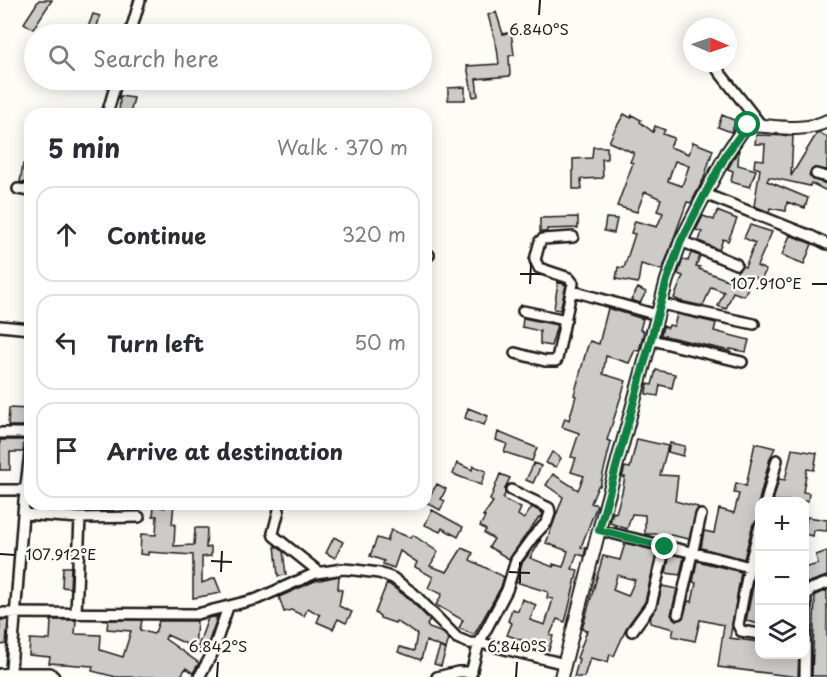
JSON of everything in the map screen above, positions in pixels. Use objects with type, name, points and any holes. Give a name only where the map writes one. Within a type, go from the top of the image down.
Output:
[{"type":"street","points":[[133,24],[140,0]]},
{"type":"street","points":[[719,72],[761,125]]},
{"type":"street","points":[[109,108],[114,90]]},
{"type":"street","points":[[561,677],[659,309],[681,241],[727,153],[744,128],[761,125],[801,128],[812,127],[827,121]]},
{"type":"street","points":[[816,174],[827,177]]},
{"type":"street","points":[[18,189],[24,190]]},
{"type":"street","points":[[705,194],[827,244]]},
{"type":"street","points":[[515,353],[545,361],[556,361],[573,283],[571,279],[539,268],[535,260],[539,243],[543,239],[573,237]]},
{"type":"street","points":[[681,241],[736,264]]},
{"type":"street","points":[[573,291],[659,309],[754,324]]},
{"type":"street","points":[[523,311],[566,320]]},
{"type":"street","points":[[0,326],[24,328]]},
{"type":"street","points":[[652,340],[742,362]]},
{"type":"street","points":[[0,433],[24,432]]},
{"type":"street","points":[[767,497],[777,460]]},
{"type":"street","points":[[437,677],[459,672],[471,674],[479,644],[507,590],[516,560],[547,522],[549,508],[511,489]]},
{"type":"street","points":[[0,490],[24,490]]},
{"type":"street","points":[[11,673],[24,509]]},
{"type":"street","points":[[279,510],[274,536],[319,572]]},
{"type":"street","points":[[23,514],[80,518],[138,517]]},
{"type":"street","points":[[678,614],[701,515]]},
{"type":"street","points":[[76,612],[80,518]]},
{"type":"street","points":[[599,530],[665,547],[693,551],[748,567]]},
{"type":"street","points":[[755,541],[738,625],[741,631],[755,633]]},
{"type":"street","points":[[632,631],[651,604],[665,547]]},
{"type":"street","points":[[0,613],[196,615],[256,599],[319,572],[355,570],[379,573],[393,578],[412,593],[457,638],[470,644],[479,644],[565,664]]},
{"type":"street","points":[[805,677],[806,596],[811,589],[827,583]]},
{"type":"street","points":[[199,677],[213,654],[228,607]]},
{"type":"street","points":[[0,674],[50,673],[54,677]]},
{"type":"building","points":[[39,0],[52,0],[36,24],[24,23]]},
{"type":"building","points":[[496,12],[503,34],[511,32],[514,55],[509,56],[510,76],[476,79],[478,96],[473,97],[467,66],[499,64],[488,15]]},
{"type":"building","points":[[93,14],[100,16],[98,24],[89,24]]},
{"type":"building","points":[[465,87],[465,100],[448,100],[448,88]]},
{"type":"building","points":[[120,96],[134,98],[132,108],[119,108]]},
{"type":"building","points":[[624,114],[631,118],[632,115],[653,132],[655,126],[665,130],[663,134],[674,138],[670,147],[689,154],[693,142],[713,150],[704,178],[691,203],[687,202],[662,270],[641,264],[638,283],[616,279],[618,267],[624,268],[635,234],[631,233],[635,221],[657,227],[663,213],[657,211],[661,199],[646,192],[637,212],[617,206],[633,163],[630,162],[634,153],[609,142]],"holes":[[[675,161],[689,166],[682,186],[668,181]]]},
{"type":"building","points":[[722,115],[736,121],[731,132],[718,127]]},
{"type":"building","points":[[817,133],[827,137],[827,170],[814,168],[809,175],[814,180],[827,184],[827,191],[811,183],[810,186],[769,177],[767,181],[808,198],[805,208],[787,202],[786,211],[770,208],[769,212],[754,206],[760,169],[754,167],[755,159],[764,160],[765,144],[755,144],[756,135],[793,136],[791,176]]},
{"type":"building","points":[[593,147],[607,147],[607,159],[602,159],[603,178],[581,179],[582,189],[573,189],[573,159],[592,158]]},
{"type":"building","points":[[739,149],[738,165],[756,170],[750,187],[731,182],[733,171],[728,169]]},
{"type":"building","points":[[23,164],[24,164],[24,182],[20,182]]},
{"type":"building","points":[[717,211],[737,219],[728,241],[723,239],[719,250],[699,241],[702,232],[696,230],[703,216],[714,220]]},
{"type":"building","points":[[578,217],[578,228],[547,229],[547,232],[540,232],[540,218]]},
{"type":"building","points":[[606,218],[617,219],[614,233],[604,231]]},
{"type":"building","points":[[750,225],[772,232],[757,266],[766,270],[761,280],[753,277],[744,296],[733,292],[726,309],[718,306],[724,292],[711,287],[703,306],[674,298],[683,276],[678,274],[683,259],[688,261],[691,253],[700,256],[696,266],[700,267],[699,269],[733,282],[738,270],[742,266],[745,267],[755,243],[744,238]]},
{"type":"building","points":[[790,235],[812,244],[804,264],[782,255]]},
{"type":"building","points":[[558,282],[566,285],[560,310],[554,309]]},
{"type":"building","points":[[638,288],[646,292],[640,303],[631,300]]},
{"type":"building","points":[[608,308],[643,319],[640,330],[644,331],[639,351],[635,350],[629,363],[606,356],[603,374],[626,381],[607,440],[611,442],[600,486],[591,503],[597,505],[581,547],[586,548],[584,556],[577,554],[572,569],[578,570],[565,622],[557,619],[550,635],[553,636],[549,650],[507,635],[512,623],[508,621],[512,609],[518,611],[522,599],[536,605],[530,620],[545,625],[553,599],[547,598],[548,592],[516,582],[522,563],[540,539],[530,558],[553,567],[553,564],[563,567],[568,551],[546,543],[563,497],[546,485],[553,474],[578,490],[584,476],[571,472],[576,458],[571,457],[579,433],[562,427],[565,418],[569,420],[587,348],[590,341],[599,344]]},
{"type":"building","points":[[677,314],[716,323],[714,331],[749,340],[746,352],[730,349],[730,351],[661,335],[663,326],[668,328],[669,325],[674,326]]},
{"type":"building","points":[[523,318],[557,325],[551,346],[540,344],[540,331],[522,327]]},
{"type":"building","points":[[656,370],[675,374],[672,388],[660,385],[658,396],[646,394],[647,384],[652,385]]},
{"type":"building","points":[[9,408],[24,409],[24,426],[8,426]]},
{"type":"building","points":[[468,408],[488,416],[484,425],[465,418]]},
{"type":"building","points":[[498,432],[537,448],[532,461],[504,452],[507,444],[496,440]]},
{"type":"building","points":[[637,439],[668,446],[660,475],[678,476],[675,501],[698,507],[689,539],[666,534],[645,534],[645,515],[632,514],[627,529],[610,523],[613,512],[616,513],[622,492],[625,467],[630,468]]},
{"type":"building","points":[[0,440],[24,440],[23,452],[10,452],[10,470],[0,470]]},
{"type":"building","points":[[670,443],[685,446],[683,456],[668,452]]},
{"type":"building","points":[[755,443],[775,448],[770,458],[760,497],[755,497],[755,522],[744,559],[701,548],[704,531],[714,533],[719,509],[734,513],[739,494],[734,493],[736,483],[746,486]]},
{"type":"building","points":[[792,449],[817,453],[814,470],[807,469],[803,492],[809,493],[808,497],[774,497],[779,479],[785,480]]},
{"type":"building","points":[[552,452],[561,458],[556,467],[546,463]]},
{"type":"building","points":[[457,463],[472,470],[473,466],[486,471],[481,485],[453,474]]},
{"type":"building","points":[[534,463],[541,466],[533,483],[526,480]]},
{"type":"building","points":[[500,474],[510,478],[503,499],[521,508],[518,515],[524,519],[532,507],[543,513],[509,559],[489,547],[494,539],[484,533],[486,530],[480,526],[485,517],[483,516],[493,502],[490,500]]},
{"type":"building","points":[[437,484],[446,489],[441,499],[445,501],[440,510],[432,505],[432,492]]},
{"type":"building","points":[[80,510],[113,510],[113,511]]},
{"type":"building","points":[[154,510],[173,510],[174,546],[194,545],[195,528],[207,528],[206,548],[211,547],[211,556],[202,557],[202,583],[215,578],[221,593],[193,598],[193,555],[148,552],[148,555],[140,554],[141,534],[156,535],[157,516],[153,516]]},
{"type":"building","points":[[432,510],[463,527],[458,537],[442,528],[440,532],[425,525]]},
{"type":"building","points":[[809,517],[827,520],[827,531],[814,530],[813,536],[809,535]]},
{"type":"building","points":[[391,530],[411,538],[413,535],[438,552],[430,566],[447,572],[462,548],[473,553],[470,560],[504,577],[501,587],[474,635],[459,628],[463,620],[436,605],[442,594],[428,588],[433,577],[415,567],[417,562],[400,551],[394,568],[370,556],[377,538],[387,541]]},
{"type":"building","points":[[334,537],[343,542],[335,558],[326,553]]},
{"type":"building","points":[[625,543],[657,551],[645,602],[627,627],[614,656],[610,654],[608,662],[590,658],[584,677],[574,677],[579,659],[577,658],[587,631],[582,629],[603,556],[620,560]],"holes":[[[617,575],[635,580],[628,596],[613,590]]]},
{"type":"building","points":[[275,545],[283,551],[286,575],[278,576]]},
{"type":"building","points":[[827,551],[827,576],[809,582],[809,567],[818,564],[816,555]]},
{"type":"building","points":[[670,554],[684,557],[680,575],[666,573]]},
{"type":"building","points":[[697,561],[741,572],[730,638],[755,641],[755,659],[799,659],[798,677],[718,667],[724,625],[700,620],[695,641],[672,636],[674,629],[650,623],[662,586],[677,589],[671,615],[676,620],[683,618],[688,601],[692,602],[696,583],[693,582]]},
{"type":"building","points":[[63,567],[71,567],[70,588],[62,587]]},
{"type":"building","points":[[339,576],[338,589],[342,590],[339,606],[352,612],[346,623],[338,619],[333,629],[317,622],[320,615],[308,608],[304,616],[291,610],[284,612],[279,597],[315,581]]},
{"type":"building","points":[[755,576],[755,623],[746,621]]},
{"type":"building","points":[[387,583],[408,598],[430,620],[427,625],[429,628],[443,633],[449,639],[446,649],[426,641],[421,660],[398,652],[400,647],[414,651],[417,634],[396,621],[395,623],[380,618],[375,613]]},
{"type":"building","points":[[827,590],[827,676],[812,676],[815,595]]},
{"type":"building","points":[[208,618],[217,618],[205,652],[197,649]]},
{"type":"building","points":[[0,620],[8,620],[6,644],[0,645]]},
{"type":"building","points":[[51,620],[76,620],[75,634],[101,635],[100,650],[123,657],[131,631],[107,629],[108,620],[142,620],[140,630],[153,634],[159,621],[197,621],[195,648],[167,635],[165,639],[199,663],[193,673],[186,668],[180,677],[116,677],[92,671],[93,666],[49,663],[50,657],[29,655],[30,639],[50,640]]},
{"type":"building","points":[[440,647],[446,650],[441,666],[434,664]]},
{"type":"route","points":[[665,547],[599,530],[657,315],[681,241],[727,153],[748,125]]}]
